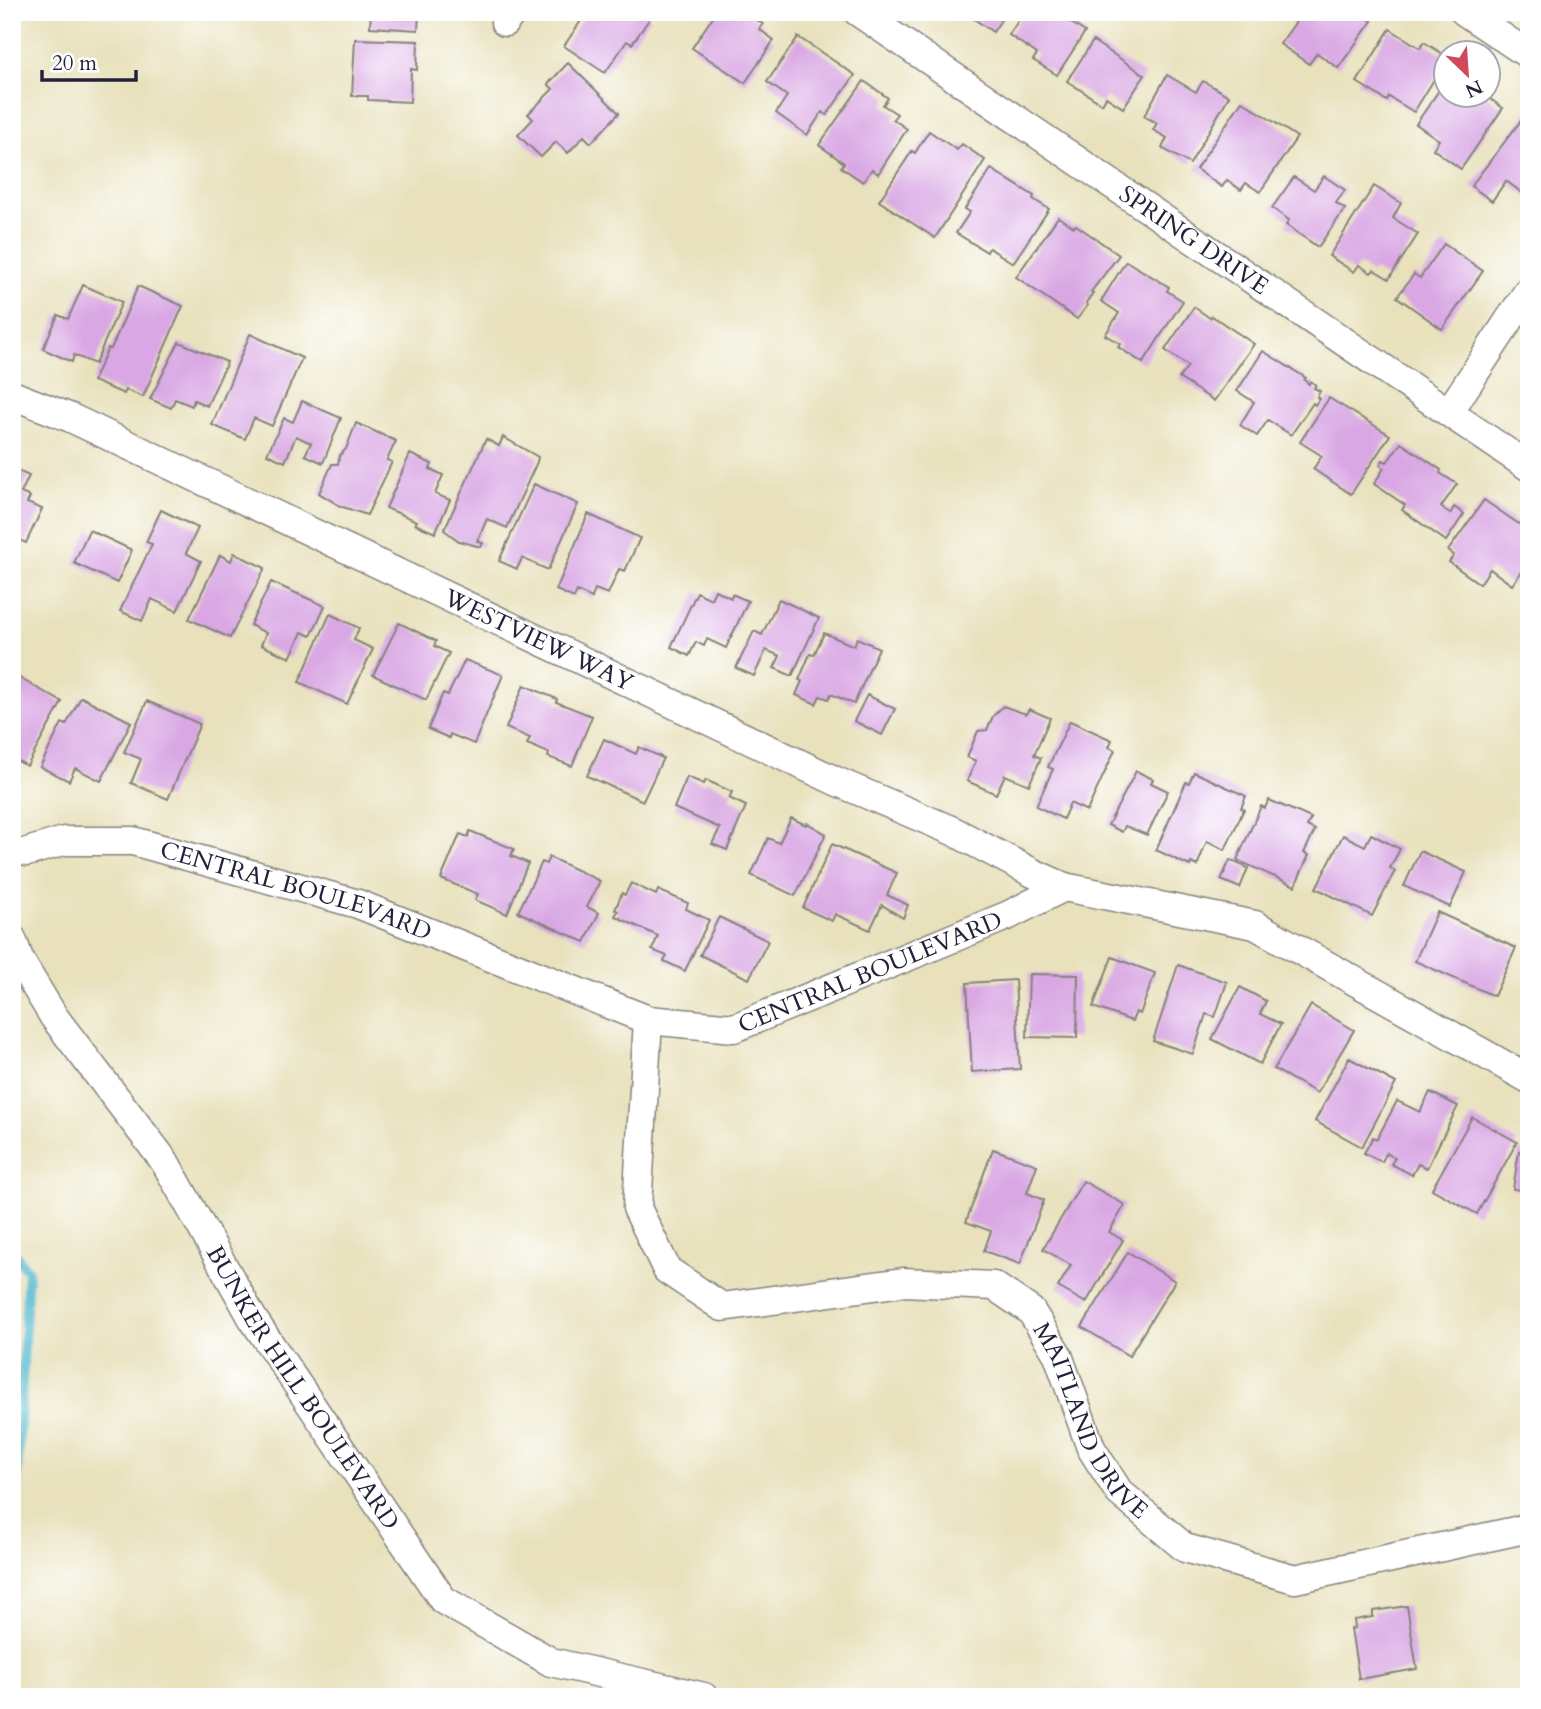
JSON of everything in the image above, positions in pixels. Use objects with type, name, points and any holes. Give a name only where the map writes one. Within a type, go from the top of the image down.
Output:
[{"type":"street","name":"SPRING DRIVE","points":[[858,12],[1529,467]]},
{"type":"street","points":[[1465,12],[1529,55]]},
{"type":"street","points":[[1450,412],[1529,290]]},
{"type":"street","name":"WESTVIEW WAY","points":[[12,395],[71,418],[838,782],[953,831],[1065,887]]},
{"type":"street","name":"CENTRAL BOULEVARD","points":[[17,855],[64,841],[133,841],[358,904],[648,1020],[734,1028],[1009,915],[1065,887]]},
{"type":"street","points":[[1065,887],[1255,925],[1529,1079]]},
{"type":"street","name":"BUNKER HILL BOULEVARD","points":[[12,939],[20,961],[54,1017],[165,1162],[253,1319],[443,1600],[551,1662],[704,1697]]},
{"type":"street","name":"MAITLAND DRIVE","points":[[648,1020],[637,1208],[667,1270],[722,1307],[903,1282],[995,1286],[1031,1311],[1058,1355],[1091,1448],[1119,1492],[1185,1548],[1295,1579],[1529,1528]]},
{"type":"building","points":[[371,12],[419,12],[418,30],[370,27]]},
{"type":"building","points":[[587,12],[641,12],[650,18],[632,44],[627,41],[605,73],[564,46]]},
{"type":"building","points":[[716,12],[751,12],[749,15],[763,24],[759,29],[774,40],[745,83],[692,48]]},
{"type":"building","points":[[964,12],[1006,12],[993,32]]},
{"type":"building","points":[[1024,12],[1068,12],[1064,18],[1085,32],[1057,75],[1033,60],[1037,54],[1009,35]]},
{"type":"building","points":[[1303,12],[1359,12],[1372,21],[1338,68],[1317,53],[1309,64],[1280,44]]},
{"type":"building","points":[[1390,29],[1420,48],[1424,42],[1432,47],[1432,83],[1414,112],[1389,97],[1387,101],[1357,82]]},
{"type":"building","points":[[798,37],[855,75],[827,115],[822,112],[807,135],[776,113],[787,96],[767,82]]},
{"type":"building","points":[[355,39],[418,41],[417,70],[411,69],[410,102],[368,100],[368,96],[352,96]]},
{"type":"building","points":[[1093,41],[1145,75],[1123,108],[1106,97],[1102,104],[1067,81]]},
{"type":"building","points":[[568,63],[619,113],[591,143],[584,136],[568,153],[556,142],[541,157],[518,135],[533,119],[528,114],[553,89],[548,84]]},
{"type":"building","points":[[1167,75],[1196,92],[1203,81],[1229,96],[1190,164],[1162,148],[1167,138],[1153,130],[1157,123],[1144,116]]},
{"type":"building","points":[[864,81],[888,98],[883,105],[897,114],[893,119],[907,129],[878,174],[872,169],[863,182],[841,167],[844,163],[819,145]]},
{"type":"building","points":[[1242,101],[1297,137],[1260,192],[1246,183],[1241,190],[1227,180],[1222,187],[1196,169]]},
{"type":"building","points":[[1432,101],[1432,108],[1503,108],[1461,169],[1433,149],[1439,140],[1416,124]]},
{"type":"building","points":[[1529,110],[1529,198],[1506,181],[1492,201],[1471,186]]},
{"type":"building","points":[[929,131],[957,150],[962,144],[985,160],[935,238],[879,201],[912,151],[915,153]]},
{"type":"building","points":[[991,169],[1034,196],[1033,199],[1049,209],[1013,263],[989,248],[987,252],[956,233],[970,212],[965,209]]},
{"type":"building","points":[[1324,176],[1345,190],[1336,203],[1345,209],[1318,247],[1286,225],[1289,220],[1272,208],[1294,177],[1314,190]]},
{"type":"building","points":[[1374,186],[1401,203],[1393,218],[1418,234],[1389,279],[1374,270],[1371,273],[1359,265],[1354,272],[1329,256]]},
{"type":"building","points":[[1058,217],[1074,227],[1076,225],[1119,255],[1091,292],[1093,293],[1086,303],[1088,305],[1077,319],[1016,277]]},
{"type":"building","points":[[1444,244],[1483,271],[1442,329],[1397,297],[1414,274],[1420,278]]},
{"type":"building","points":[[1126,261],[1169,287],[1167,291],[1183,301],[1143,363],[1118,347],[1121,344],[1105,335],[1119,313],[1101,301]]},
{"type":"building","points":[[83,285],[122,302],[95,364],[74,355],[72,362],[43,349],[58,315],[68,319]]},
{"type":"building","points":[[138,286],[183,306],[143,397],[126,390],[124,394],[93,381],[108,348],[111,349]]},
{"type":"building","points":[[1194,307],[1254,344],[1214,401],[1179,378],[1188,366],[1165,350]]},
{"type":"building","points":[[250,334],[302,358],[272,426],[254,418],[245,439],[212,425]]},
{"type":"building","points":[[179,342],[227,362],[207,406],[194,400],[192,406],[175,399],[171,408],[150,399]]},
{"type":"building","points":[[1263,351],[1306,378],[1304,380],[1309,384],[1310,381],[1316,385],[1314,388],[1320,391],[1317,397],[1319,399],[1315,405],[1313,403],[1291,435],[1268,420],[1257,436],[1240,425],[1254,402],[1237,391]]},
{"type":"building","points":[[1329,398],[1390,435],[1351,494],[1313,469],[1322,456],[1300,442]]},
{"type":"building","points":[[302,401],[341,418],[323,463],[305,455],[311,443],[296,436],[285,462],[267,454],[284,418],[293,422]]},
{"type":"building","points":[[356,423],[396,441],[387,460],[392,462],[367,515],[340,506],[319,493],[332,464],[338,464],[340,455],[346,449]]},
{"type":"building","points":[[503,437],[538,457],[537,462],[507,528],[487,519],[477,541],[483,543],[481,547],[459,541],[444,530],[486,439],[499,446]]},
{"type":"building","points":[[1401,443],[1457,484],[1441,507],[1450,514],[1454,507],[1464,514],[1446,541],[1402,510],[1405,505],[1374,484],[1384,468],[1380,465],[1383,460],[1387,462]]},
{"type":"building","points":[[410,454],[432,464],[430,469],[443,475],[435,494],[450,500],[435,533],[415,524],[417,521],[386,508]]},
{"type":"building","points":[[12,468],[29,476],[21,493],[30,497],[27,503],[42,509],[26,543],[12,537]]},
{"type":"building","points":[[534,484],[578,504],[548,570],[522,558],[517,569],[499,561]]},
{"type":"building","points":[[1484,500],[1529,531],[1529,561],[1512,585],[1490,569],[1480,584],[1449,562],[1454,555],[1448,551]]},
{"type":"building","points":[[161,510],[198,528],[186,553],[201,561],[177,611],[152,599],[142,621],[120,611],[152,544],[146,542]]},
{"type":"building","points":[[588,514],[640,538],[625,571],[619,569],[608,594],[595,589],[592,598],[577,591],[574,598],[556,590]]},
{"type":"building","points":[[89,530],[132,550],[117,583],[74,563]]},
{"type":"building","points":[[234,553],[265,568],[230,638],[189,619],[220,555],[231,561]]},
{"type":"building","points":[[271,582],[325,606],[311,636],[302,632],[290,658],[261,645],[266,633],[250,625]]},
{"type":"building","points":[[715,590],[731,598],[732,594],[748,601],[726,648],[707,639],[704,646],[696,642],[689,656],[671,647],[697,592],[711,599]]},
{"type":"building","points":[[779,599],[819,618],[792,676],[774,668],[780,656],[766,650],[754,676],[736,668],[754,631],[762,635]]},
{"type":"building","points":[[330,614],[359,628],[354,640],[373,649],[347,704],[299,682]]},
{"type":"building","points":[[399,623],[436,641],[434,646],[449,653],[426,700],[373,675]]},
{"type":"building","points":[[824,633],[854,646],[857,638],[879,648],[854,704],[831,694],[829,699],[820,696],[816,704],[796,695],[810,654],[814,655]]},
{"type":"building","points":[[465,660],[503,675],[474,744],[428,729],[443,693],[448,695]]},
{"type":"building","points":[[12,674],[62,702],[27,766],[12,758]]},
{"type":"building","points":[[524,685],[557,699],[556,702],[592,716],[572,766],[548,757],[549,753],[527,744],[530,738],[506,728]]},
{"type":"building","points":[[867,695],[895,709],[882,735],[854,721]]},
{"type":"building","points":[[81,697],[131,722],[101,781],[75,768],[69,781],[40,767],[62,723],[66,725]]},
{"type":"building","points":[[147,701],[200,724],[168,799],[131,783],[141,759],[124,752]]},
{"type":"building","points":[[1003,706],[1026,714],[1029,709],[1050,718],[1034,755],[1041,758],[1029,785],[1005,775],[996,794],[967,781],[976,761],[967,757],[978,731],[987,730],[993,716]]},
{"type":"building","points":[[1070,721],[1112,740],[1109,747],[1115,750],[1087,811],[1070,803],[1063,819],[1036,806],[1053,769],[1048,767]]},
{"type":"building","points":[[604,739],[636,754],[639,747],[663,758],[643,801],[587,776]]},
{"type":"building","points":[[1136,771],[1153,779],[1151,783],[1168,791],[1147,835],[1125,826],[1122,832],[1108,825]]},
{"type":"building","points":[[1194,772],[1246,796],[1241,808],[1244,809],[1225,850],[1207,841],[1197,866],[1191,863],[1190,866],[1156,850],[1186,782],[1189,783]]},
{"type":"building","points":[[687,777],[704,784],[706,780],[732,792],[729,798],[746,806],[727,850],[712,844],[720,828],[674,808]]},
{"type":"building","points":[[1269,800],[1311,818],[1307,826],[1315,830],[1304,853],[1309,855],[1295,886],[1237,860],[1261,806],[1265,808]]},
{"type":"building","points":[[791,818],[806,825],[807,823],[826,834],[795,896],[751,875],[768,838],[779,843]]},
{"type":"building","points":[[470,831],[514,849],[511,856],[528,863],[507,914],[475,900],[478,894],[441,879],[460,834],[468,837]]},
{"type":"building","points":[[1371,834],[1400,849],[1390,868],[1395,871],[1372,916],[1316,888],[1343,835],[1365,846]]},
{"type":"building","points":[[832,844],[897,873],[887,895],[908,905],[903,918],[882,905],[870,930],[835,914],[832,921],[803,908]]},
{"type":"building","points":[[1420,851],[1466,872],[1450,907],[1404,886]]},
{"type":"building","points":[[549,857],[600,881],[587,907],[599,913],[585,942],[518,912],[542,862],[546,864]]},
{"type":"building","points":[[1230,860],[1248,868],[1240,888],[1221,880]]},
{"type":"building","points":[[631,883],[656,895],[658,890],[688,903],[686,909],[709,920],[685,971],[664,961],[667,956],[652,950],[658,936],[615,916],[622,893],[625,895]]},
{"type":"building","points":[[1437,912],[1516,948],[1494,996],[1415,961]]},
{"type":"building","points":[[719,917],[768,941],[749,979],[700,955]]},
{"type":"building","points":[[1112,957],[1155,973],[1140,1014],[1136,1012],[1132,1021],[1093,1007]]},
{"type":"building","points":[[1178,965],[1227,982],[1215,1017],[1206,1014],[1193,1054],[1153,1041]]},
{"type":"building","points":[[1029,974],[1078,975],[1077,1038],[1027,1037]]},
{"type":"building","points":[[1015,980],[1020,1069],[972,1072],[967,983]]},
{"type":"building","points":[[1240,987],[1266,1001],[1260,1014],[1281,1024],[1260,1064],[1212,1039]]},
{"type":"building","points":[[1529,989],[1529,1005],[1523,1002]]},
{"type":"building","points":[[1311,1005],[1354,1030],[1317,1093],[1274,1069]]},
{"type":"building","points":[[1349,1058],[1396,1083],[1362,1147],[1315,1121]]},
{"type":"building","points":[[1430,1092],[1458,1106],[1427,1168],[1418,1164],[1412,1175],[1391,1164],[1395,1158],[1386,1153],[1382,1162],[1364,1153],[1373,1137],[1377,1139],[1397,1101],[1420,1112]]},
{"type":"building","points":[[1472,1117],[1517,1142],[1477,1214],[1432,1189]]},
{"type":"building","points":[[1525,1138],[1529,1138],[1529,1191],[1513,1189],[1519,1151],[1524,1152]]},
{"type":"building","points":[[993,1149],[1037,1165],[1027,1193],[1044,1200],[1020,1264],[984,1251],[991,1231],[966,1222]]},
{"type":"building","points":[[1083,1181],[1125,1205],[1109,1232],[1123,1240],[1086,1303],[1058,1287],[1071,1265],[1043,1249]]},
{"type":"building","points":[[1128,1252],[1175,1281],[1129,1356],[1082,1327]]},
{"type":"building","points":[[1407,1606],[1417,1669],[1359,1679],[1351,1629],[1355,1628],[1354,1620],[1373,1617],[1373,1611]]},
{"type":"waterway","points":[[12,1251],[28,1271],[12,1563]]}]
